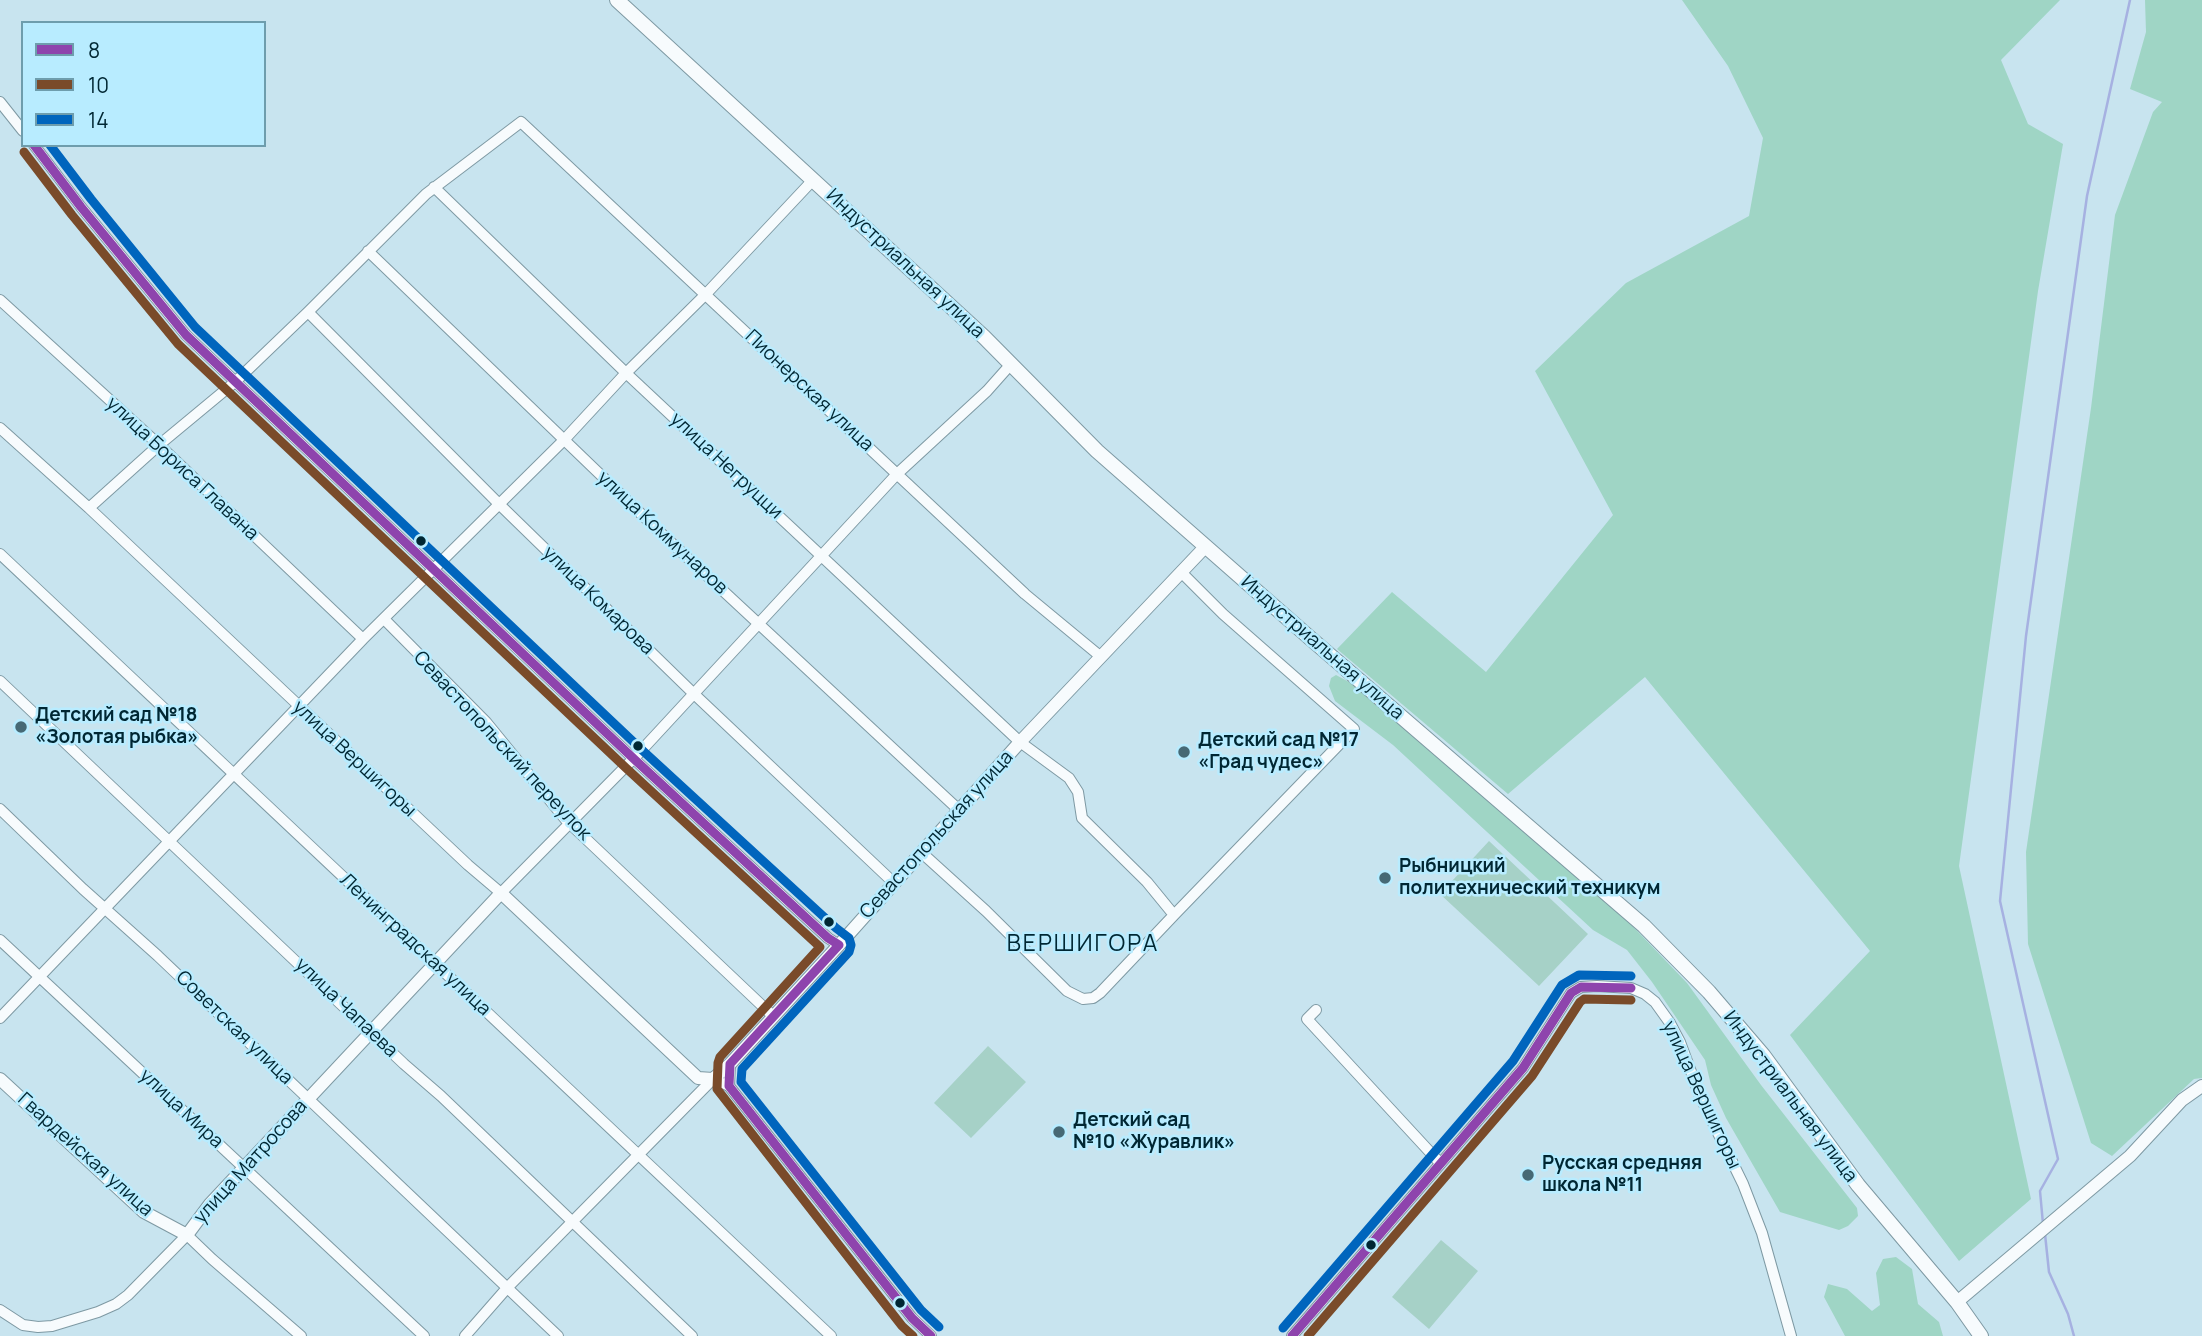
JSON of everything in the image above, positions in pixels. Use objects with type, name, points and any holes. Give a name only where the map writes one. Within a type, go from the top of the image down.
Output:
[{"type":"main road","name":"Индустриальная улица","points":[[617,0],[1011,364],[1097,451],[1644,926],[1709,992],[1763,1055],[1858,1185],[1957,1302],[1981,1336]]},
{"type":"street","points":[[0,102],[21,128]]},
{"type":"street","name":"Пионерская улица","points":[[434,187],[521,122],[1026,593],[1100,656]]},
{"type":"street","points":[[35,147],[81,208],[186,335],[634,759],[828,938],[839,945]]},
{"type":"street","points":[[0,1018],[363,639],[564,440],[813,180]]},
{"type":"street","points":[[89,508],[235,382],[434,187]]},
{"type":"street","name":"улица Негруцци","points":[[434,187],[626,373],[1020,742],[1069,778],[1077,792],[1082,818],[1147,882],[1174,915]]},
{"type":"street","name":"улица Коммунаров","points":[[368,251],[759,625],[960,811]]},
{"type":"street","name":"улица Бориса Главана","points":[[0,300],[159,445],[363,639]]},
{"type":"street","name":"улица Комарова","points":[[309,312],[500,505],[894,883]]},
{"type":"street","name":"улица Матросова","points":[[52,1326],[98,1312],[128,1295],[187,1235],[211,1204],[307,1098],[501,893],[634,759],[897,474],[987,391],[1011,364]]},
{"type":"street","name":"улица Вершигоры","points":[[0,428],[89,508],[298,707],[698,1078],[713,1079]]},
{"type":"street","name":"Севастопольская улица","points":[[465,1336],[507,1288],[730,1064],[1020,742],[1206,546]]},
{"type":"street","name":"Ленинградская улица","points":[[0,554],[831,1336]]},
{"type":"street","points":[[922,853],[1067,990],[1083,999],[1093,998],[1354,729],[1223,614],[1182,573]]},
{"type":"street","name":"Севастопольский переулок","points":[[384,620],[486,722],[570,825],[773,1016]]},
{"type":"street","name":"улица Чапаева","points":[[0,681],[692,1336]]},
{"type":"street","name":"Советская улица","points":[[0,809],[558,1336]]},
{"type":"street","name":"улица Мира","points":[[0,940],[424,1336]]},
{"type":"street","name":"улица Вершигоры","points":[[1292,1336],[1523,1068],[1571,993],[1581,987],[1597,986],[1630,988],[1645,994],[1662,1010],[1681,1042],[1700,1096],[1743,1184],[1762,1233],[1791,1336]]},
{"type":"street","points":[[1316,1010],[1307,1019],[1440,1163]]},
{"type":"street","points":[[729,1086],[730,1064]]},
{"type":"street","name":"Гвардейская улица","points":[[0,1079],[144,1212],[187,1235],[301,1336]]},
{"type":"street","points":[[713,1079],[729,1086],[912,1318],[931,1336]]},
{"type":"street","points":[[1957,1302],[2130,1156],[2182,1100],[2202,1086]]},
{"type":"street","points":[[0,1310],[23,1325],[52,1326],[62,1336]]},
{"type":"green space","points":[[1682,0],[2060,0],[2001,60],[2028,124],[2063,144],[2038,291],[1959,866],[2031,1199],[1959,1261],[1790,1035],[1870,951],[1645,677],[1508,794],[1337,649],[1392,592],[1486,672],[1613,515],[1535,371],[1626,283],[1749,216],[1763,138],[1728,66]]},
{"type":"green space","points":[[2145,0],[2202,0],[2202,1078],[2194,1079],[2112,1156],[2091,1143],[2028,944],[2026,852],[2091,408],[2115,215],[2153,112],[2162,102],[2130,89],[2146,32]]},
{"type":"green space","points":[[1336,675],[1362,689],[1622,915],[1687,983],[1761,1085],[1857,1208],[1858,1216],[1848,1226],[1839,1230],[1780,1212],[1726,1118],[1711,1085],[1705,1060],[1627,950],[1593,930],[1393,745],[1335,701],[1329,686],[1331,678]]},
{"type":"green space","points":[[1489,841],[1588,934],[1539,986],[1440,894]]},
{"type":"green space","points":[[988,1046],[1026,1082],[971,1138],[934,1103]]},
{"type":"green space","points":[[1441,1240],[1478,1271],[1429,1329],[1392,1297]]},
{"type":"green space","points":[[1896,1257],[1912,1269],[1918,1304],[1939,1322],[1943,1336],[1845,1336],[1824,1297],[1828,1284],[1847,1289],[1872,1311],[1880,1305],[1876,1273],[1883,1259]]},
{"type":"waterway","points":[[2043,1224],[2040,1191],[2058,1159],[2000,901],[2026,636],[2087,196],[2130,0]]},
{"type":"waterway","points":[[2045,1234],[2049,1272],[2068,1314],[2074,1336]]},
{"type":"transit line","name":"8","points":[[36,147],[186,335],[634,759],[828,938],[839,945],[730,1064],[729,1086],[912,1318],[931,1336]]},
{"type":"transit line","name":"14","points":[[52,147],[195,327],[642,750],[849,938],[849,952],[742,1069],[741,1082],[921,1310],[939,1327]]},
{"type":"transit line","name":"10","points":[[24,152],[178,344],[626,768],[820,947],[720,1057],[717,1089],[902,1326],[913,1336]]},
{"type":"transit line","name":"14","points":[[1283,1328],[1513,1061],[1562,985],[1579,975],[1631,976]]},
{"type":"transit line","name":"8","points":[[1292,1336],[1523,1068],[1571,993],[1581,987],[1631,988]]},
{"type":"transit line","name":"10","points":[[1308,1336],[1532,1076],[1580,1002],[1584,999],[1631,1000]]},
{"type":"place","name":"Детский сад №18 «Золотая рыбка»","points":[[21,727]]},
{"type":"place","name":"Детский сад №17 «Град чудес»","points":[[1184,752]]},
{"type":"place","name":"Рыбницкий политехнический техникум","points":[[1385,878]]},
{"type":"place","name":"Детский сад №10 «Журавлик»","points":[[1059,1132]]},
{"type":"place","name":"Русская средняя школа №11","points":[[1528,1175]]},
{"type":"district","name":"ВЕРШИГОРА","points":[[1083,945]]}]
